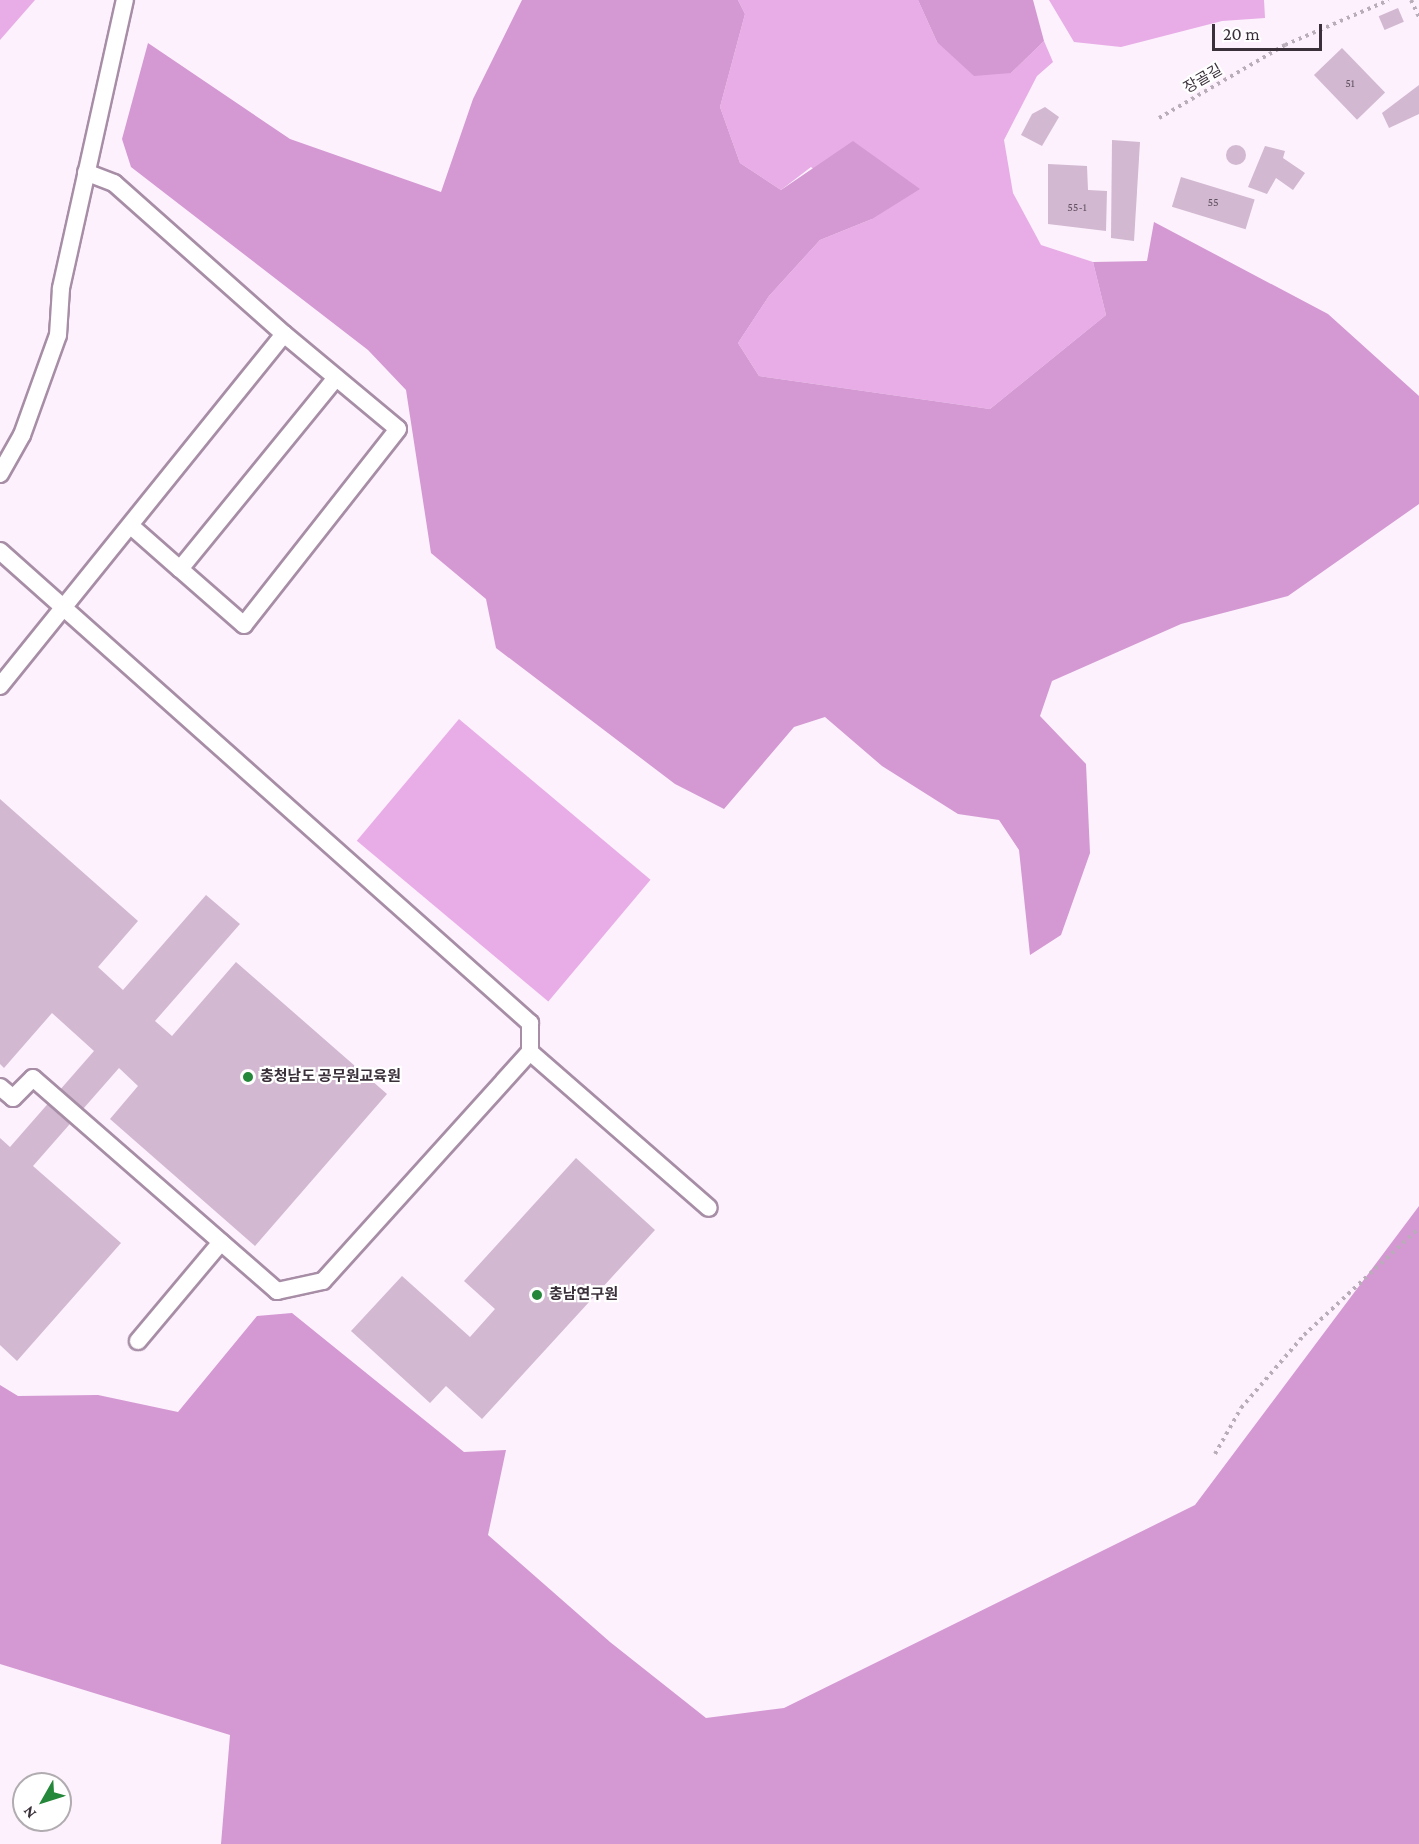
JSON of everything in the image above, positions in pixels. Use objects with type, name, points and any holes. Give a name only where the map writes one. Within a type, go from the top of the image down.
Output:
[{"type":"lane","points":[[0,474],[22,435],[58,335],[61,288],[126,0]]},
{"type":"lane","points":[[86,172],[114,183],[284,334],[398,429],[244,625],[131,526]]},
{"type":"lane","points":[[0,686],[284,334]]},
{"type":"lane","points":[[180,569],[336,378]]},
{"type":"lane","points":[[0,551],[62,609],[530,1023],[530,1052],[323,1281],[277,1291],[33,1078],[13,1098],[0,1087]]},
{"type":"lane","points":[[530,1052],[710,1208]]},
{"type":"lane","points":[[138,1341],[221,1242]]},
{"type":"path","name":"장골길","points":[[1159,118],[1285,45],[1389,0]]},
{"type":"path","points":[[1411,0],[1419,17]]},
{"type":"path","points":[[1215,1454],[1241,1408],[1304,1335],[1419,1228]]},
{"type":"shaded area","points":[[0,0],[35,0],[0,40]]},
{"type":"shaded area","points":[[522,0],[738,0],[745,14],[720,107],[740,163],[781,190],[853,141],[920,189],[872,219],[820,240],[769,296],[738,343],[759,376],[990,409],[1106,315],[1093,262],[1147,261],[1154,222],[1328,314],[1419,396],[1419,504],[1288,596],[1181,624],[1052,681],[1040,716],[1086,764],[1090,853],[1061,935],[1030,955],[1019,850],[999,820],[958,814],[882,766],[825,717],[794,727],[724,809],[675,784],[496,648],[486,599],[431,553],[406,390],[368,350],[131,167],[122,139],[148,43],[290,139],[441,192],[473,99]]},
{"type":"shaded area","points":[[738,0],[918,0],[937,42],[1011,73],[1044,41],[1053,62],[1037,76],[1004,140],[1013,193],[1041,245],[1093,262],[1106,315],[990,409],[759,376],[738,343],[769,296],[820,240],[872,219],[811,167],[781,190],[740,163],[720,107],[745,14]]},
{"type":"shaded area","points":[[918,0],[1033,0],[1044,41],[1011,73],[974,76],[937,42]]},
{"type":"shaded area","points":[[1049,0],[1264,0],[1265,18],[1222,21],[1121,47],[1074,42]]},
{"type":"shaded area","points":[[459,719],[651,880],[548,1001],[357,841]]},
{"type":"shaded area","points":[[1419,1206],[1419,1844],[221,1844],[230,1735],[0,1664],[0,1385],[18,1396],[98,1395],[178,1412],[257,1316],[292,1313],[464,1452],[506,1450],[488,1535],[610,1642],[706,1718],[784,1708],[1195,1505]]},
{"type":"building","points":[[1398,8],[1404,22],[1385,30],[1379,16]]},
{"type":"building","points":[[1342,48],[1385,93],[1357,120],[1314,75]]},
{"type":"building","points":[[1419,85],[1419,114],[1389,128],[1382,113]]},
{"type":"building","points":[[1045,107],[1059,117],[1042,146],[1021,135],[1032,114]]},
{"type":"building","points":[[1112,140],[1140,142],[1134,241],[1111,238]]},
{"type":"building","points":[[1232,145],[1240,145],[1246,151],[1246,159],[1240,165],[1232,165],[1226,159],[1226,151]]},
{"type":"building","points":[[1265,146],[1285,151],[1283,158],[1305,173],[1293,190],[1276,178],[1267,194],[1248,187]]},
{"type":"building","points":[[1048,164],[1087,166],[1088,190],[1107,191],[1106,231],[1048,224]]},
{"type":"building","points":[[1181,177],[1255,200],[1246,229],[1172,207]]},
{"type":"building","name":"충청남도 공무원교육원","points":[[0,799],[138,921],[98,967],[123,990],[206,895],[240,924],[155,1021],[172,1036],[236,962],[387,1094],[255,1246],[110,1119],[138,1086],[119,1068],[33,1166],[121,1243],[17,1361],[0,1345],[0,1138],[10,1147],[94,1051],[52,1013],[4,1068],[0,1064]]},
{"type":"building","name":"충남연구원","points":[[576,1158],[655,1230],[482,1419],[446,1386],[430,1403],[351,1331],[402,1276],[470,1337],[495,1309],[464,1281]]},
{"type":"place","name":"충청남도 공무원교육원","points":[[248,1077]]},
{"type":"place","name":"충남연구원","points":[[537,1295]]}]
